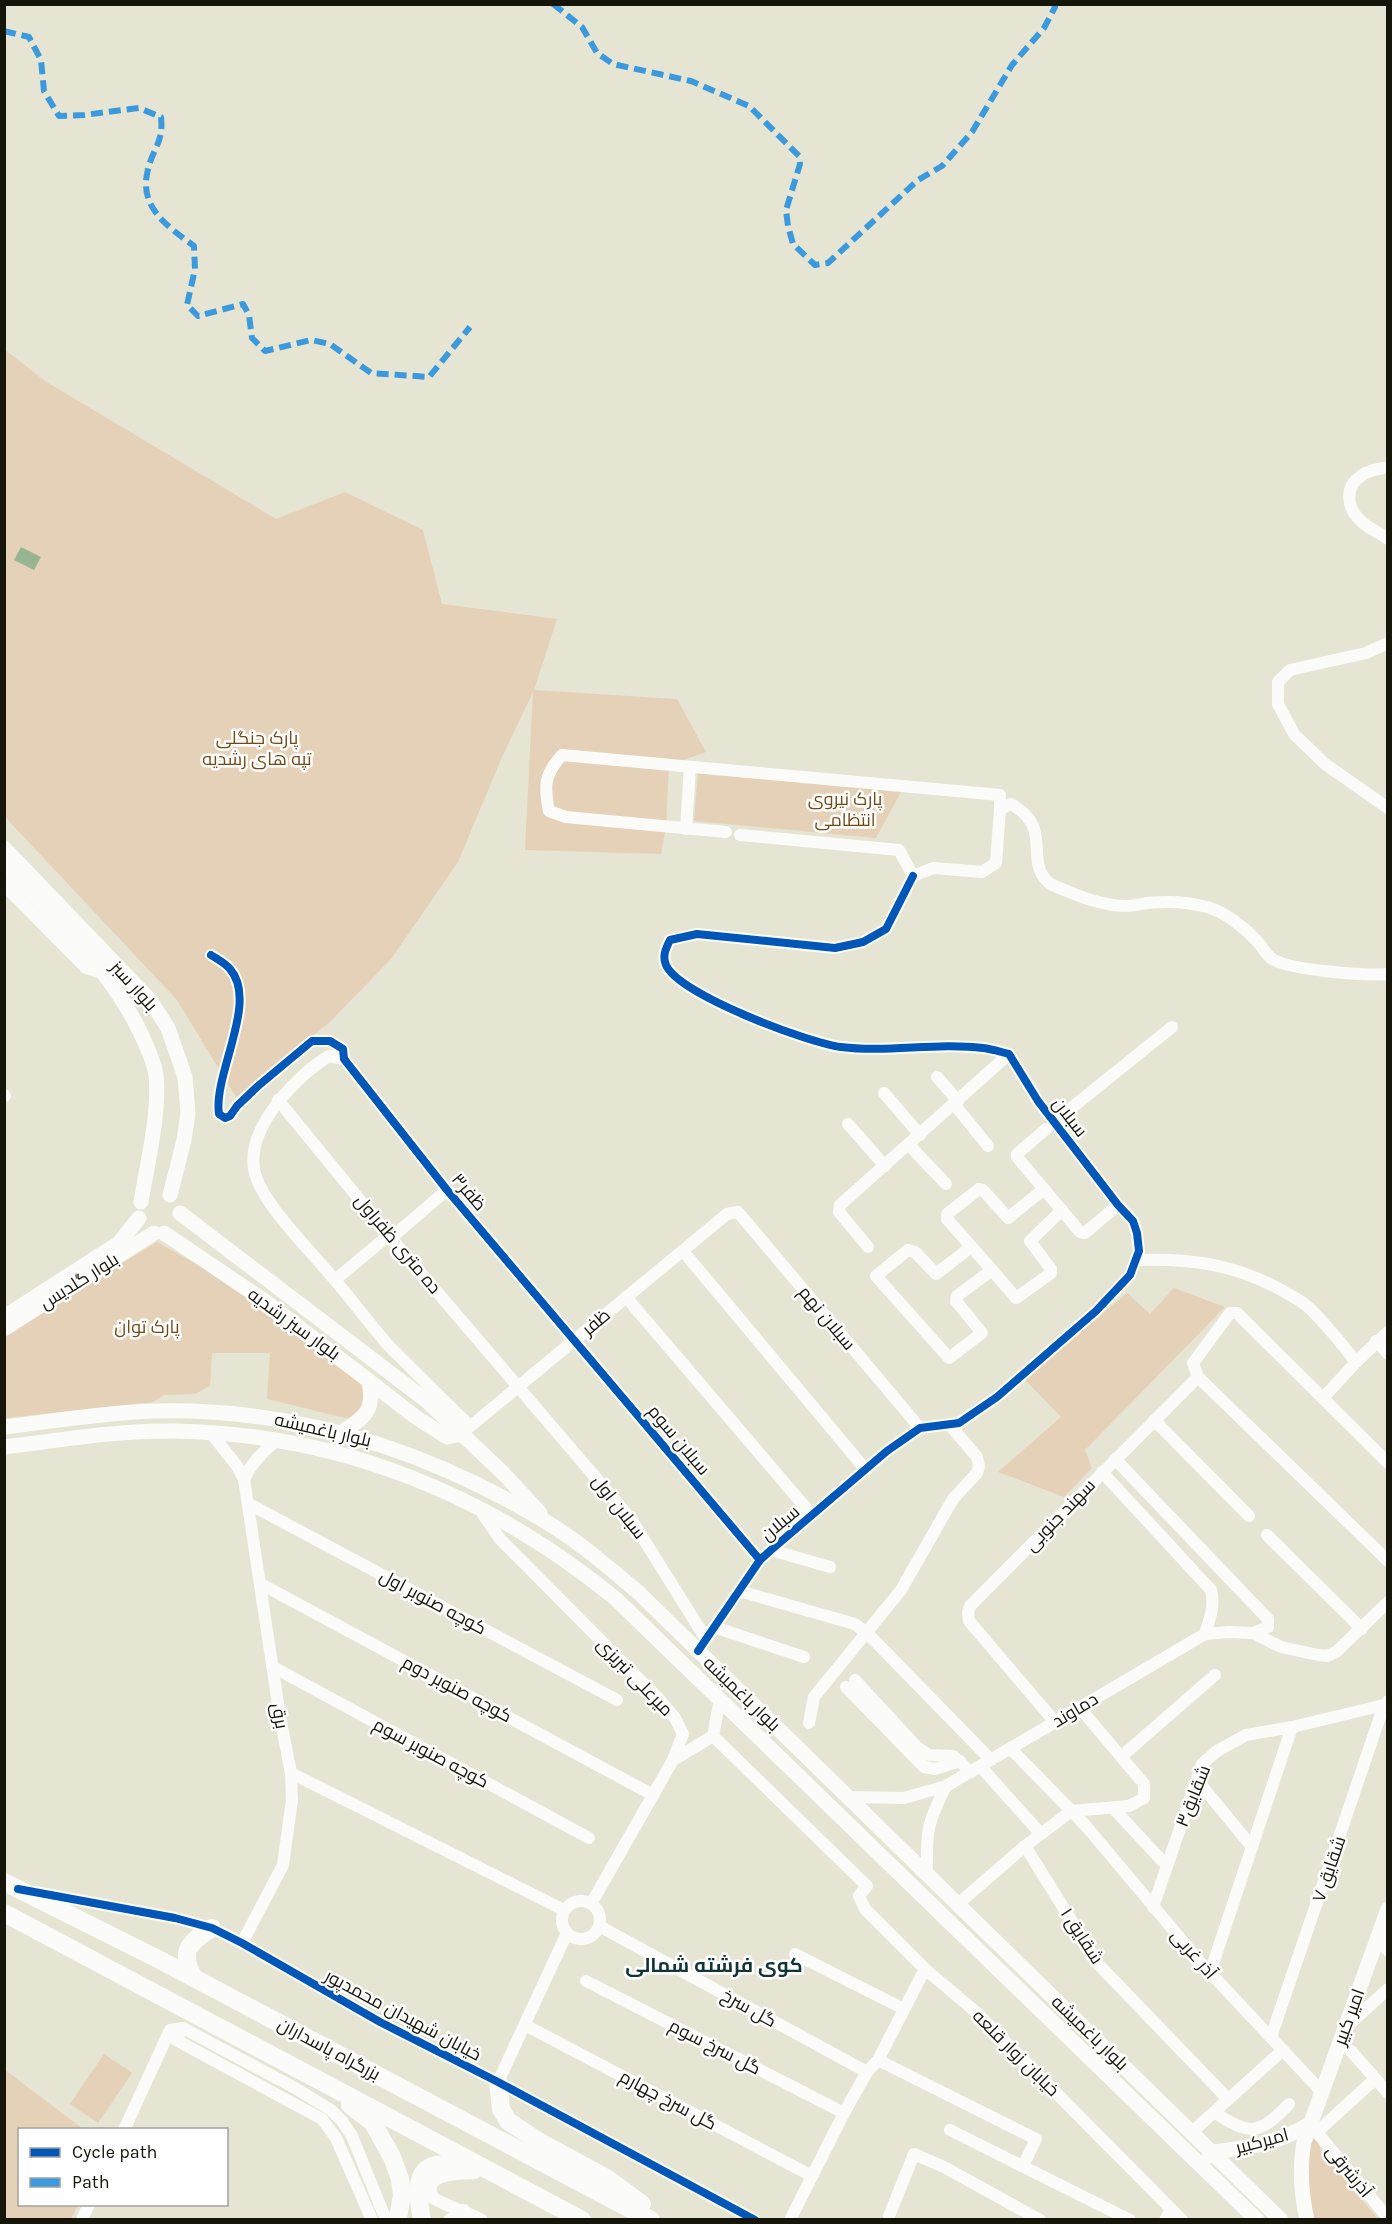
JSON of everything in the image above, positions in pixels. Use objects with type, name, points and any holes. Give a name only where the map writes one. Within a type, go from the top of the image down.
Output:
[{"type":"highway","name":"بزرگراه پاسداران","points":[[11,1885],[194,1978],[651,2220]]},
{"type":"highway","name":"بزرگراه پاسداران","points":[[4,1913],[582,2220]]},
{"type":"highway","points":[[4,1926],[67,1945]]},
{"type":"highway","points":[[194,1978],[186,1965],[190,1943],[212,1928]]},
{"type":"highway","points":[[308,2073],[373,2123],[392,2157],[400,2179],[402,2195],[399,2219]]},
{"type":"highway","points":[[498,2082],[501,2109],[508,2121],[608,2179],[663,2220]]},
{"type":"highway","points":[[422,2220],[418,2202],[420,2177],[429,2166],[454,2163],[494,2172]]},
{"type":"main road","name":"بلوار سبز","points":[[4,848],[150,1000],[168,1028],[185,1077],[188,1113],[184,1140],[170,1195]]},
{"type":"main road","name":"بلوار سبز","points":[[4,866],[83,946],[105,974],[137,1024],[152,1058],[156,1076],[154,1120],[141,1202]]},
{"type":"main road","points":[[154,1192],[170,1195],[178,1203],[180,1213],[174,1228],[159,1233],[144,1227],[139,1218],[141,1202],[154,1192]]},
{"type":"main road","points":[[180,1213],[466,1430],[550,1524]]},
{"type":"main road","name":"بلوار گلدیس","points":[[4,1317],[119,1243],[139,1218]]},
{"type":"main road","name":"بلوار گلدیس","points":[[4,1329],[159,1233]]},
{"type":"main road","name":"بلوار سبز رشدیه","points":[[159,1233],[266,1302],[417,1418],[447,1437],[466,1430]]},
{"type":"main road","points":[[342,1432],[363,1418],[369,1408],[372,1395],[369,1381]]},
{"type":"main road","name":"بلوار باغمیشه","points":[[4,1427],[114,1413],[199,1411],[250,1415],[342,1432],[388,1446],[500,1495],[550,1524],[598,1558],[702,1645],[847,1797],[1281,2220]]},
{"type":"main road","name":"بلوار باغمیشه","points":[[4,1447],[123,1433],[176,1431],[277,1440],[367,1461],[424,1482],[478,1507],[538,1540],[586,1574],[616,1599],[1257,2220]]},
{"type":"main road","name":"امیر کبیر","points":[[1308,2220],[1301,2194],[1300,2163],[1304,2142],[1314,2128],[1322,2092],[1388,1909]]},
{"type":"main road","name":"امیرکبیر","points":[[1213,2152],[1275,2142],[1314,2128]]},
{"type":"main road","points":[[1200,2164],[1213,2152]]},
{"type":"street","points":[[1388,467],[1360,476],[1352,486],[1348,497],[1350,507],[1360,521],[1388,538]]},
{"type":"street","points":[[1388,643],[1366,653],[1290,670],[1278,682],[1278,704],[1294,734],[1325,764],[1388,808]]},
{"type":"street","points":[[726,832],[566,818],[549,811],[546,779],[551,768],[562,755],[1000,795],[996,862],[982,872],[933,868],[913,876],[886,929],[863,942],[835,948],[697,934],[670,940],[664,954],[666,965],[675,978],[711,999],[761,1023],[838,1047],[872,1050],[925,1047],[983,1048],[1010,1054]]},
{"type":"street","points":[[686,828],[690,767]]},
{"type":"street","points":[[1000,809],[1011,804],[1020,809],[1032,822],[1038,847],[1037,861],[1042,873],[1048,882],[1060,888],[1086,899],[1109,904],[1126,906],[1169,902],[1209,908],[1233,920],[1247,931],[1271,959],[1347,974],[1388,974]]},
{"type":"street","points":[[740,835],[899,849],[913,876]]},
{"type":"street","points":[[4,885],[86,968],[105,974]]},
{"type":"street","name":"ظفر۳","points":[[211,955],[230,969],[239,987],[237,1022],[222,1080],[219,1114],[225,1118],[230,1116],[258,1086],[312,1041],[330,1041],[343,1049],[344,1059],[447,1190],[575,1340]]},
{"type":"street","points":[[1118,1205],[1083,1234],[1017,1156],[1050,1126],[1172,1027]]},
{"type":"street","points":[[868,1247],[838,1209],[1010,1054]]},
{"type":"street","name":"سبلان","points":[[1010,1054],[1050,1126],[1133,1221],[1139,1251],[1136,1260]]},
{"type":"street","points":[[344,1059],[329,1056],[278,1100],[254,1145],[254,1169],[264,1195],[388,1344],[466,1430]]},
{"type":"street","points":[[937,1077],[988,1146]]},
{"type":"street","points":[[884,1093],[920,1135]]},
{"type":"street","name":"ده متری ظفراول","points":[[278,1100],[390,1236],[519,1386]]},
{"type":"street","points":[[848,1124],[885,1167]]},
{"type":"street","points":[[909,1144],[946,1184]]},
{"type":"street","points":[[1044,1189],[1008,1218],[983,1190],[975,1190],[946,1217],[1016,1298],[1051,1273],[1051,1269],[1030,1241],[1062,1210]]},
{"type":"street","points":[[335,1280],[447,1190]]},
{"type":"street","name":"ظفر","points":[[466,1430],[732,1212]]},
{"type":"street","name":"سبلان نهم","points":[[732,1212],[738,1212],[920,1428]]},
{"type":"street","points":[[971,1247],[936,1274],[915,1252],[908,1250],[876,1276],[949,1358],[982,1333],[956,1298],[992,1270]]},
{"type":"street","points":[[683,1251],[866,1470]]},
{"type":"street","points":[[920,1428],[959,1423],[997,1397],[1096,1311],[1130,1275],[1136,1260],[1172,1259],[1216,1264],[1260,1278],[1305,1304],[1356,1362]]},
{"type":"street","points":[[627,1297],[812,1515]]},
{"type":"street","points":[[1388,1463],[1237,1313],[1233,1312],[1193,1363],[1198,1377],[1388,1562]]},
{"type":"street","points":[[1323,1398],[1376,1341],[1388,1332]]},
{"type":"street","name":"سبلان سوم","points":[[575,1340],[760,1560]]},
{"type":"street","points":[[1376,1341],[1388,1354]]},
{"type":"street","points":[[376,1360],[386,1359],[389,1356],[388,1344]]},
{"type":"street","name":"سهند جنوبی","points":[[1055,1722],[969,1621],[970,1606],[1198,1377]]},
{"type":"street","name":"سبلان اول","points":[[519,1386],[631,1519],[702,1645]]},
{"type":"street","points":[[1154,1420],[1249,1516]]},
{"type":"street","points":[[809,1723],[814,1697],[901,1590],[953,1499],[977,1473],[979,1466],[977,1457],[949,1424]]},
{"type":"street","name":"سبلان","points":[[702,1645],[760,1560],[866,1470],[920,1428]]},
{"type":"street","points":[[211,1433],[237,1466],[244,1479]]},
{"type":"street","points":[[244,1479],[260,1455],[277,1440]]},
{"type":"street","points":[[1102,1472],[1211,1590],[1214,1600],[1213,1609],[1205,1634],[1253,1633],[1268,1627],[1268,1619],[1115,1459]]},
{"type":"street","name":"برق","points":[[242,1943],[283,1865],[292,1800],[291,1773],[244,1479]]},
{"type":"street","name":"کوچه صنوبر اول","points":[[249,1504],[617,1700]]},
{"type":"street","name":"میرعلی تبریزی","points":[[478,1507],[500,1539],[658,1698],[675,1718],[683,1734],[673,1760],[591,1904]]},
{"type":"street","points":[[1267,1535],[1362,1629]]},
{"type":"street","points":[[771,1550],[830,1567]]},
{"type":"street","name":"کوچه صنوبر دوم","points":[[261,1584],[653,1795]]},
{"type":"street","points":[[739,1591],[855,1624],[867,1634],[1041,1834]]},
{"type":"street","points":[[1253,1633],[1281,1647],[1327,1656],[1336,1652],[1362,1629],[1388,1602]]},
{"type":"street","points":[[714,1627],[804,1657]]},
{"type":"street","name":"دماوند","points":[[847,1797],[904,1798],[946,1786],[1205,1634]]},
{"type":"street","name":"کوچه صنوبر سوم","points":[[273,1667],[589,1838]]},
{"type":"street","points":[[1122,1756],[1215,1675]]},
{"type":"street","points":[[850,1684],[924,1767],[935,1768],[960,1761],[981,1766]]},
{"type":"street","points":[[673,1760],[714,1736],[720,1700]]},
{"type":"street","name":"شقایق۳","points":[[1153,1907],[1202,1764],[1217,1751],[1246,1735],[1292,1727],[1386,1703]]},
{"type":"street","name":"شقایق ۷","points":[[1271,2037],[1386,1703]]},
{"type":"street","points":[[958,1904],[1025,1846],[1067,1814],[1129,1806],[1144,1798],[1144,1784],[1079,1707]]},
{"type":"street","points":[[1210,1974],[1292,1727]]},
{"type":"street","name":"خیابان زوار قلعه","points":[[714,1736],[867,1886],[859,1896],[865,1909],[925,1969],[976,2012],[1168,2214],[1181,2219]]},
{"type":"street","name":"آذر غربی","points":[[1010,1749],[1067,1814],[1106,1849],[1210,1974],[1322,2092]]},
{"type":"street","points":[[291,1773],[564,1910]]},
{"type":"street","points":[[1197,1780],[1252,1846]]},
{"type":"street","points":[[927,1873],[927,1830],[932,1812],[946,1786]]},
{"type":"street","points":[[1113,1808],[1167,1866]]},
{"type":"street","name":"شقایق ۱","points":[[1025,1846],[1099,1965],[1228,2099]]},
{"type":"street","name":"خیابان شهیدان محمدپور","points":[[11,1885],[175,1918],[212,1928],[380,2022],[498,2082],[755,2220]]},
{"type":"street","points":[[927,1900],[940,1886]]},
{"type":"street","points":[[586,1901],[591,1904],[599,1914],[595,1932],[585,1938],[567,1933],[562,1922],[564,1910],[574,1902],[586,1901]]},
{"type":"street","name":"گل سرخ","points":[[598,1926],[867,2072]]},
{"type":"street","points":[[498,2082],[567,1933]]},
{"type":"street","points":[[1378,1937],[1388,1951]]},
{"type":"street","points":[[795,1954],[904,2009]]},
{"type":"street","points":[[790,2220],[844,2114],[867,2072],[878,2060],[925,1969]]},
{"type":"street","name":"گل سرخ سوم","points":[[586,1981],[844,2114]]},
{"type":"street","points":[[1346,2027],[1388,1989]]},
{"type":"street","name":"گل سرخ چهارم","points":[[525,2025],[812,2175]]},
{"type":"street","points":[[183,2028],[176,2040],[322,2119],[340,2145],[372,2220]]},
{"type":"street","points":[[125,2128],[170,2030],[183,2028],[331,2110],[352,2136],[399,2219]]},
{"type":"street","points":[[1192,2132],[1283,2050]]},
{"type":"street","points":[[1352,2051],[1388,2092]]},
{"type":"street","points":[[878,2060],[1036,2139],[1023,2166]]},
{"type":"street","points":[[264,2089],[269,2079],[327,2113],[352,2136]]},
{"type":"street","points":[[1314,2128],[1375,2079]]},
{"type":"street","points":[[1214,2112],[1237,2128],[1250,2129],[1264,2126],[1275,2119],[1289,2104]]},
{"type":"street","name":"آذرشرقی","points":[[1314,2128],[1388,2218]]},
{"type":"street","points":[[950,2130],[1130,2220]]},
{"type":"street","points":[[890,2217],[914,2154],[944,2167],[1040,2220]]},
{"type":"street","points":[[482,2220],[464,2210],[441,2203],[433,2198],[430,2189],[433,2181],[440,2176],[494,2172]]},
{"type":"street","points":[[82,2220],[89,2206]]},
{"type":"street","points":[[449,2220],[464,2210]]},
{"type":"green space","name":"پارک جنگلی تپه های رشدیه","points":[[4,349],[45,381],[276,519],[345,492],[423,530],[442,604],[557,619],[534,690],[677,699],[706,752],[669,765],[666,827],[661,854],[525,850],[533,692],[502,757],[458,862],[391,959],[330,1022],[236,1097],[177,1000],[5,817]]},
{"type":"green space","name":"پارک نیروی انتظامی","points":[[698,772],[902,790],[876,838],[694,821]]},
{"type":"green space","name":"پارک توان","points":[[157,1242],[223,1279],[360,1381],[364,1391],[364,1407],[349,1419],[267,1399],[270,1353],[212,1353],[210,1386],[195,1394],[164,1395],[153,1402],[5,1418],[4,1335]]},
{"type":"green space","points":[[1174,1288],[1225,1307],[1085,1450],[1092,1468],[1064,1497],[998,1472],[1061,1417],[1024,1379],[1127,1293],[1150,1314]]},
{"type":"green space","points":[[104,2054],[132,2073],[98,2123],[70,2104]]},
{"type":"green space","points":[[5,2070],[82,2128],[18,2128],[18,2206],[78,2206],[71,2219],[5,2219]]},
{"type":"green space","points":[[1314,2135],[1322,2152],[1378,2219],[1313,2219],[1304,2168]]},
{"type":"shaded area","points":[[21,547],[41,557],[34,570],[14,560]]},
{"type":"marked path","points":[[553,4],[582,27],[597,53],[613,64],[691,81],[749,106],[799,156],[800,164],[786,210],[788,226],[793,244],[815,265],[828,263],[918,180],[942,166],[972,132],[1012,65],[1044,28],[1055,7],[1054,4]]},
{"type":"marked path","points":[[4,31],[29,37],[41,60],[44,91],[59,116],[139,108],[161,117],[161,134],[147,174],[148,197],[152,207],[167,225],[194,246],[195,269],[187,305],[198,316],[243,304],[249,315],[252,338],[265,351],[311,340],[330,344],[371,373],[429,377],[470,327]]},
{"type":"cycle path","points":[[698,1651],[760,1560],[771,1550],[887,1451],[920,1428],[959,1423],[997,1397],[1096,1311],[1130,1275],[1139,1251],[1133,1221],[1118,1205],[1038,1101],[1009,1054],[965,1046],[859,1049],[825,1044],[746,1016],[719,1003],[694,990],[676,977],[666,965],[664,955],[670,940],[697,934],[835,948],[863,942],[886,929],[913,876]]},
{"type":"cycle path","points":[[211,955],[230,969],[238,983],[240,1000],[238,1019],[222,1079],[219,1114],[225,1118],[230,1116],[258,1086],[312,1041],[330,1041],[343,1049],[344,1059],[447,1190],[760,1560]]},
{"type":"cycle path","points":[[18,1889],[175,1918],[212,1928],[380,2022],[498,2082],[755,2220]]},
{"type":"district","name":"کوی فرشته شمالی","points":[[714,1965]]}]
